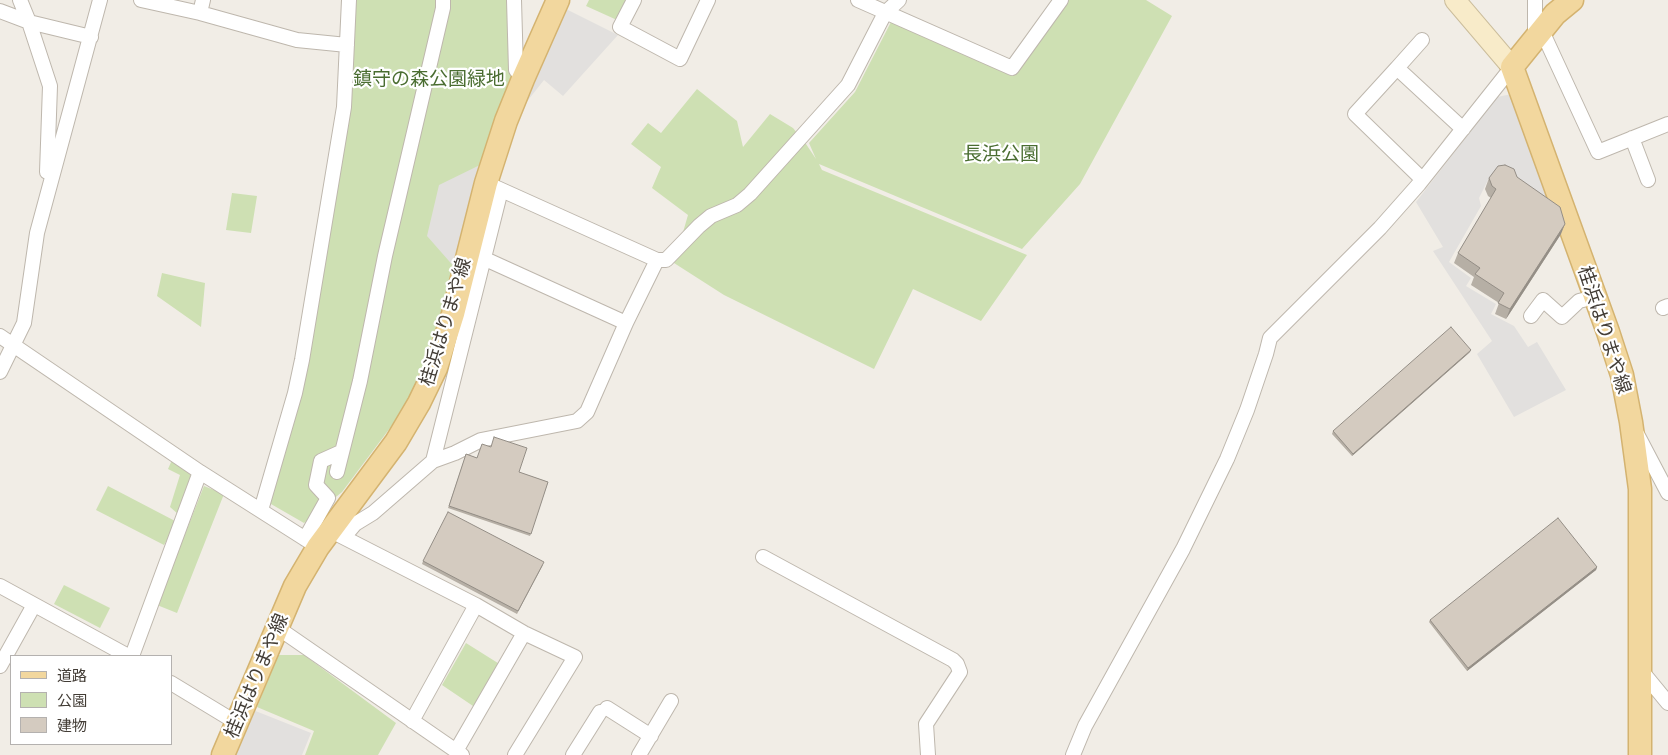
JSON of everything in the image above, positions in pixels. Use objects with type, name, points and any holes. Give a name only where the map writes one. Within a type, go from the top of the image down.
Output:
[{"type":"main road","name":"桂浜はりまや線","points":[[223,755],[295,586],[324,538],[396,442],[419,404],[436,368],[494,186],[506,121],[522,79],[558,0]]},
{"type":"main road","points":[[1512,67],[1555,14],[1572,0]]},
{"type":"main road","name":"桂浜はりまや線","points":[[1512,67],[1622,375],[1631,422],[1640,489],[1640,755]]},
{"type":"street","points":[[20,0],[50,86],[47,194]]},
{"type":"street","points":[[0,372],[24,323],[37,233],[100,0]]},
{"type":"street","points":[[141,0],[201,7],[297,40],[347,44]]},
{"type":"street","points":[[261,510],[302,360],[344,107],[349,0]]},
{"type":"street","points":[[336,472],[360,381],[385,256],[443,8],[443,0]]},
{"type":"street","points":[[514,0],[516,70],[522,79]]},
{"type":"street","points":[[634,0],[620,27],[680,59],[708,0]]},
{"type":"street","points":[[858,0],[1012,68],[1061,0]]},
{"type":"street","points":[[433,461],[483,258],[494,186],[657,260],[666,260],[711,216],[737,204],[750,194],[848,85],[885,13],[899,0]]},
{"type":"street","points":[[1073,755],[1085,726],[1183,550],[1227,459],[1250,401],[1270,338],[1380,228],[1512,67],[1455,0]]},
{"type":"street","points":[[1535,0],[1538,36],[1598,152],[1668,124]]},
{"type":"street","points":[[0,12],[29,22],[91,36]]},
{"type":"street","points":[[1422,40],[1356,114],[1422,179]]},
{"type":"street","points":[[1398,68],[1463,129]]},
{"type":"street","points":[[1632,138],[1648,180]]},
{"type":"street","points":[[483,258],[626,323]]},
{"type":"street","points":[[324,538],[356,524],[373,513],[433,461],[455,454],[481,440],[577,422],[586,412],[657,260]]},
{"type":"street","points":[[1531,316],[1543,300],[1562,316],[1580,301],[1595,297]]},
{"type":"street","points":[[0,336],[200,472],[261,510],[476,605],[524,633],[575,657],[515,755]]},
{"type":"street","points":[[1631,422],[1668,493]]},
{"type":"street","points":[[324,538],[328,498],[316,485],[322,461],[342,452]]},
{"type":"street","points":[[132,655],[200,472]]},
{"type":"street","points":[[763,557],[953,660],[960,672],[926,724],[928,755]]},
{"type":"street","points":[[0,586],[126,655]]},
{"type":"street","points":[[0,666],[34,605]]},
{"type":"street","points":[[412,721],[476,605]]},
{"type":"street","points":[[278,628],[459,753],[524,633]]},
{"type":"street","points":[[1640,668],[1668,703]]},
{"type":"street","points":[[172,684],[237,723]]},
{"type":"street","points":[[639,755],[671,701]]},
{"type":"street","points":[[574,755],[604,710],[651,736]]},
{"type":"green space","name":"鎮守の森公園緑地","points":[[355,0],[509,0],[511,84],[455,271],[414,396],[342,492],[304,523],[264,500],[304,371]]},
{"type":"green space","points":[[589,0],[626,0],[617,20],[586,6]]},
{"type":"green space","name":"長浜公園","points":[[1069,0],[1146,0],[1172,16],[1080,184],[1022,249],[819,164],[822,170],[1027,255],[981,321],[913,289],[874,369],[724,295],[674,263],[688,215],[652,188],[661,167],[631,144],[648,123],[661,133],[697,89],[737,121],[743,147],[770,114],[793,128],[816,159],[809,143],[855,92],[891,22],[1013,76]]},
{"type":"green space","points":[[232,193],[257,196],[251,233],[226,230]]},
{"type":"green space","points":[[162,273],[205,283],[201,327],[157,296]]},
{"type":"green space","points":[[172,460],[192,472],[178,514],[170,507],[180,475],[168,469]]},
{"type":"green space","points":[[108,486],[177,522],[164,545],[96,510]]},
{"type":"green space","points":[[204,486],[224,494],[177,613],[157,605]]},
{"type":"green space","points":[[64,585],[110,608],[100,628],[54,604]]},
{"type":"green space","points":[[466,643],[501,665],[476,708],[442,685]]},
{"type":"green space","points":[[278,655],[304,655],[396,723],[378,755],[305,755],[314,731],[257,707]]},
{"type":"shaded area","points":[[562,7],[618,35],[563,96],[544,80],[521,109]]},
{"type":"shaded area","points":[[1512,94],[1558,213],[1493,174],[1479,198],[1481,206],[1449,262],[1471,278],[1466,286],[1496,304],[1491,314],[1514,326],[1528,347],[1537,342],[1566,390],[1514,417],[1477,354],[1492,341],[1433,251],[1443,247],[1416,202],[1497,97]]},
{"type":"shaded area","points":[[482,164],[456,269],[427,236],[439,185]]},
{"type":"shaded area","points":[[253,710],[311,733],[302,755],[234,755]]},
{"type":"building","points":[[1505,165],[1514,169],[1517,177],[1560,207],[1565,224],[1510,309],[1498,303],[1504,293],[1475,274],[1480,268],[1458,253],[1496,189],[1492,186],[1489,178],[1498,166]]},
{"type":"building","points":[[1451,327],[1471,350],[1353,454],[1333,431]]},
{"type":"building","points":[[494,437],[527,448],[519,472],[548,482],[531,534],[449,506],[466,454],[477,458],[482,444],[491,447]]},
{"type":"building","points":[[448,512],[544,562],[518,611],[423,561]]},
{"type":"building","points":[[1558,518],[1597,567],[1468,668],[1430,620]]}]
